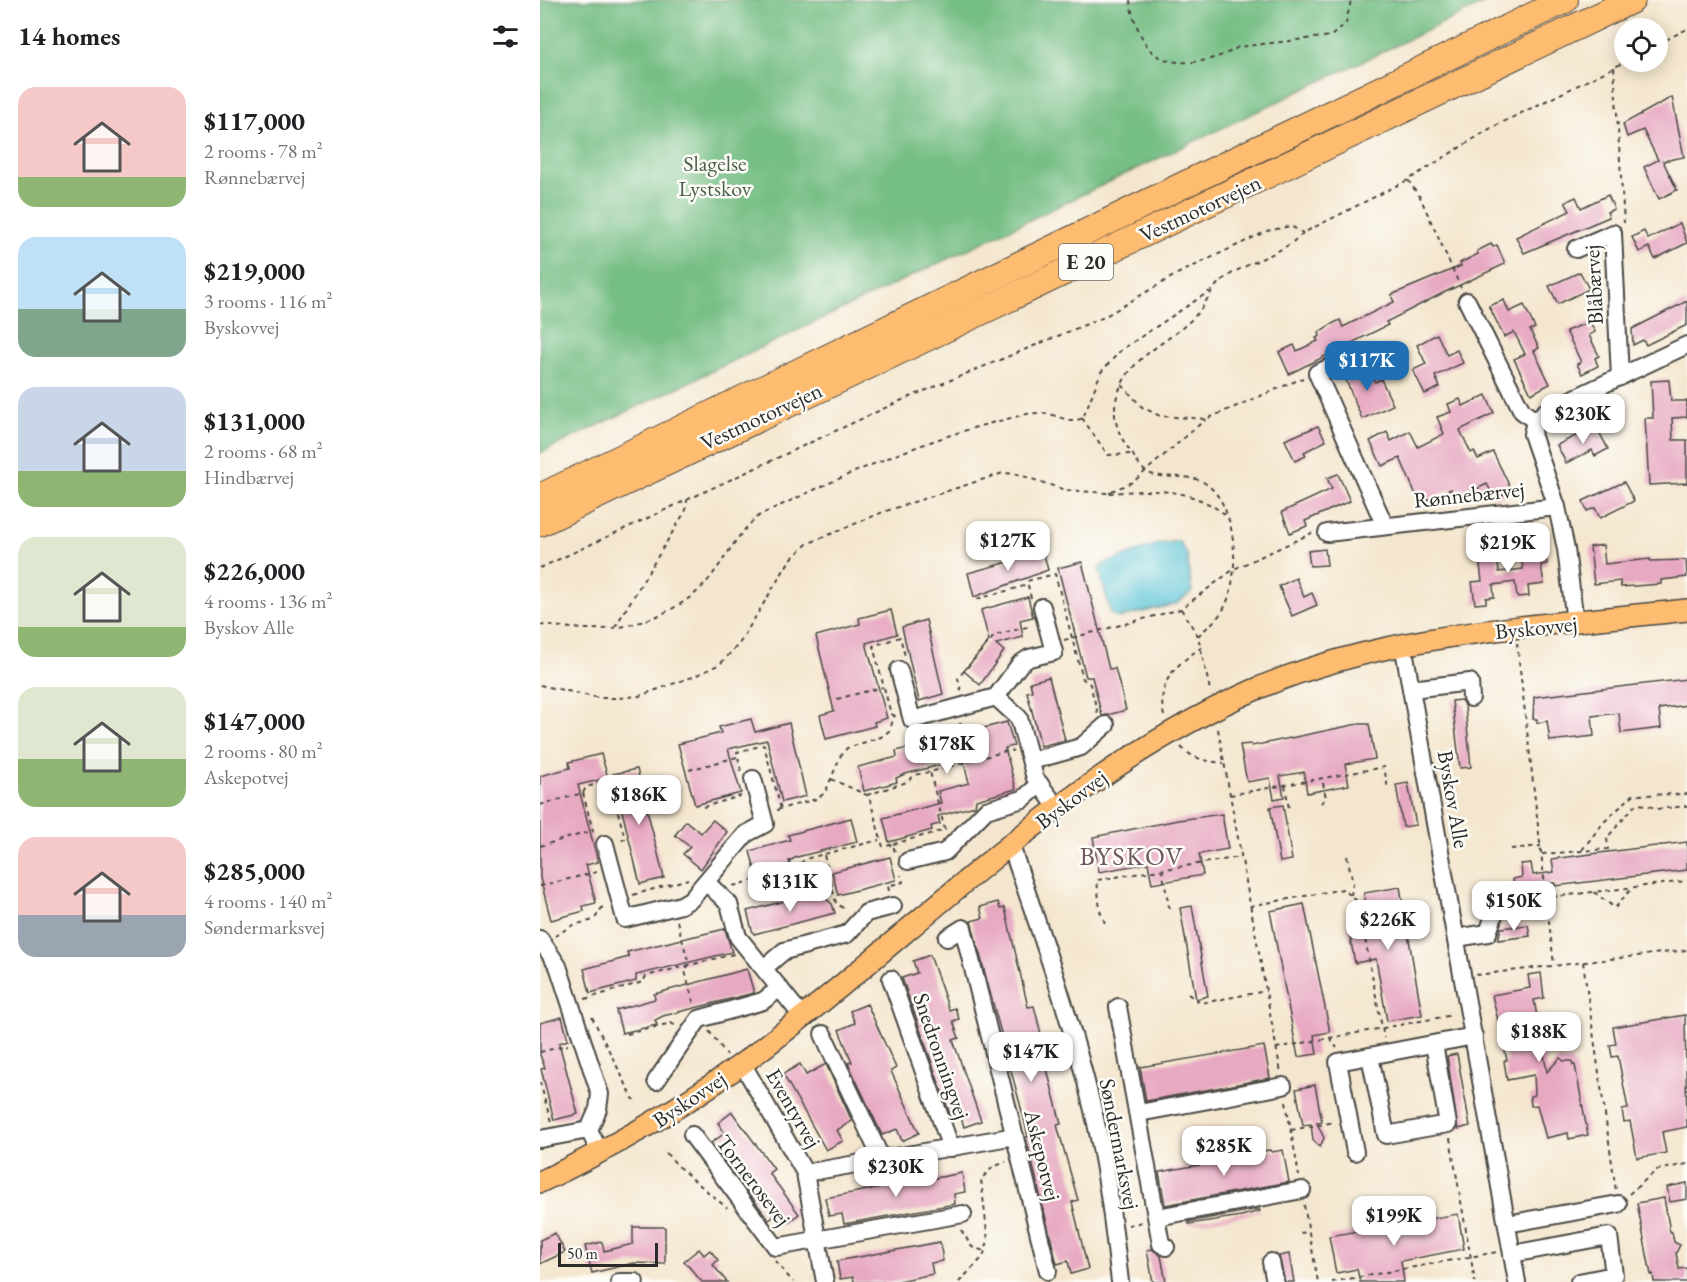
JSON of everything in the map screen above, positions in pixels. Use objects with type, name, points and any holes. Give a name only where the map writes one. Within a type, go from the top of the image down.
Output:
[{"type":"highway","name":"Vestmotorvejen","points":[[540,497],[1565,0]]},
{"type":"highway","name":"Vestmotorvejen","points":[[540,523],[1632,0]]},
{"type":"main road","name":"Byskovvej","points":[[540,1182],[649,1126],[739,1065],[1058,807],[1108,771],[1172,732],[1257,689],[1322,666],[1403,644],[1687,610]]},
{"type":"street","name":"Blåbærvej","points":[[1576,249],[1613,233],[1620,377]]},
{"type":"street","points":[[1467,301],[1522,411],[1535,421]]},
{"type":"street","points":[[1575,622],[1557,507],[1532,434],[1535,421],[1545,412],[1687,345]]},
{"type":"street","points":[[1317,373],[1346,360]]},
{"type":"street","name":"Rønnebærvej","points":[[1317,373],[1385,526]]},
{"type":"street","name":"Rønnebærvej","points":[[1328,532],[1557,507]]},
{"type":"street","points":[[899,670],[912,720],[959,703],[996,697],[1020,664],[1029,658],[1054,652],[1042,607]]},
{"type":"street","name":"Byskov Alle","points":[[1403,644],[1517,1282]]},
{"type":"street","points":[[1411,689],[1470,682],[1471,698]]},
{"type":"street","points":[[996,697],[1019,718],[1029,757],[1040,784],[1058,807]]},
{"type":"street","points":[[1029,757],[1081,747],[1106,725]]},
{"type":"street","points":[[903,862],[945,852],[950,836],[986,810],[1023,799],[1040,784]]},
{"type":"street","points":[[605,844],[625,919],[673,907],[691,899],[706,877],[746,834],[765,824],[750,787]]},
{"type":"street","name":"Søndermarksvej","points":[[1011,846],[1077,1047],[1104,1163],[1120,1282]]},
{"type":"street","points":[[706,877],[729,904],[738,937],[802,1016]]},
{"type":"street","points":[[764,968],[784,951],[848,934],[866,913],[892,906]]},
{"type":"street","points":[[1456,938],[1488,933],[1494,915]]},
{"type":"street","name":"Askepotvej","points":[[947,938],[963,928],[1048,1271]]},
{"type":"street","points":[[541,941],[558,966],[600,1094],[598,1109],[589,1131],[600,1153]]},
{"type":"street","name":"Snedronningvej","points":[[891,979],[951,1148]]},
{"type":"street","points":[[656,1081],[699,1019],[763,1001],[780,988]]},
{"type":"street","points":[[1118,1007],[1161,1244],[1166,1246]]},
{"type":"street","points":[[823,1034],[882,1160]]},
{"type":"street","points":[[1355,1152],[1338,1062],[1474,1036]]},
{"type":"street","points":[[1370,1056],[1386,1135],[1448,1124],[1434,1044]]},
{"type":"street","name":"Eventyrvej","points":[[739,1065],[805,1173],[825,1282]]},
{"type":"street","points":[[1138,1113],[1283,1086]]},
{"type":"street","points":[[548,1137],[589,1131]]},
{"type":"street","name":"Tornerosevej","points":[[692,1135],[776,1247],[817,1239]]},
{"type":"street","points":[[805,1173],[1015,1136]]},
{"type":"street","points":[[1157,1218],[1302,1190]]},
{"type":"street","points":[[1507,1224],[1618,1204]]},
{"type":"street","points":[[817,1239],[960,1215]]},
{"type":"street","points":[[1512,1251],[1609,1236],[1621,1274],[1579,1282]]},
{"type":"street","points":[[1271,1262],[1275,1282]]},
{"type":"street","points":[[619,1282],[635,1282]]},
{"type":"path","points":[[1130,0],[1142,35],[1154,55],[1167,60],[1189,61],[1227,54],[1238,47],[1331,36],[1346,23],[1351,0]]},
{"type":"path","points":[[1668,39],[1687,29]]},
{"type":"path","points":[[540,625],[590,629],[615,628],[672,609],[692,597],[709,580],[744,528],[760,515],[785,503],[964,430],[1036,413],[1049,413],[1071,421],[1082,418],[1101,372],[1121,350],[1212,290],[1222,280],[1294,243],[1303,233],[1408,180],[1491,128],[1614,67]]},
{"type":"path","points":[[1613,233],[1624,227],[1614,72]]},
{"type":"path","points":[[1408,180],[1420,197],[1467,301]]},
{"type":"path","points":[[540,568],[900,401],[1104,317],[1177,274],[1267,231],[1291,226],[1303,233]]},
{"type":"path","points":[[1198,636],[1223,611],[1232,590],[1233,539],[1226,515],[1214,492],[1201,482],[1186,477],[1153,475],[1144,470],[1121,440],[1114,421],[1114,404],[1122,384],[1134,366],[1200,311],[1212,290]]},
{"type":"path","points":[[1107,493],[1133,482],[1144,470],[1206,419],[1279,386],[1317,373]]},
{"type":"path","points":[[1122,384],[1142,407],[1160,416],[1206,419]]},
{"type":"path","points":[[1082,418],[1108,455],[1117,457],[1132,454]]},
{"type":"path","points":[[540,685],[599,698],[639,696],[720,664],[739,644],[790,560],[807,544],[883,512],[966,483],[1003,473],[1017,474],[1065,490],[1107,493],[1168,491],[1191,495],[1208,502],[1226,515]]},
{"type":"path","points":[[615,628],[644,575],[686,510],[687,500]]},
{"type":"path","points":[[1052,643],[1181,609],[1234,569],[1277,551],[1320,528],[1328,532]]},
{"type":"path","points":[[977,599],[1028,585]]},
{"type":"path","points":[[1181,609],[1198,636],[1202,647],[1210,690]]},
{"type":"path","points":[[970,760],[959,703],[958,678],[983,645],[995,635],[1038,624]]},
{"type":"path","points":[[1516,629],[1554,965]]},
{"type":"path","points":[[1072,638],[1083,679],[1090,684],[1099,719],[1106,725]]},
{"type":"path","points":[[1202,647],[1175,666],[1165,680],[1161,698],[1164,714],[1172,732],[1190,756],[1204,761],[1224,763]]},
{"type":"path","points":[[837,699],[883,687]]},
{"type":"path","points":[[762,815],[816,799],[825,793],[841,755],[847,748],[881,738],[889,731],[895,716],[910,712]]},
{"type":"path","points":[[1218,729],[1318,1282]]},
{"type":"path","points":[[831,779],[867,795],[907,782],[914,775],[1010,750],[1029,757]]},
{"type":"path","points":[[689,770],[737,757]]},
{"type":"path","points":[[1230,795],[1384,767],[1388,789]]},
{"type":"path","points":[[867,795],[883,847],[950,836],[930,771]]},
{"type":"path","points":[[1321,802],[1326,798],[1322,778]]},
{"type":"path","points":[[610,781],[625,839],[597,845],[593,831],[583,794],[586,787],[610,781]]},
{"type":"path","points":[[1285,785],[1289,808]]},
{"type":"path","points":[[703,807],[750,787]]},
{"type":"path","points":[[540,805],[583,794]]},
{"type":"path","points":[[1582,850],[1603,823],[1633,795],[1687,794]]},
{"type":"path","points":[[1542,854],[1608,849],[1607,838],[1636,804],[1647,804],[1657,809],[1687,806]]},
{"type":"path","points":[[540,846],[593,831]]},
{"type":"path","points":[[541,941],[573,925],[594,920],[604,903],[706,877],[735,887],[744,881],[797,868],[805,859],[879,840]]},
{"type":"path","points":[[892,844],[903,862],[903,882],[888,886],[892,906]]},
{"type":"path","points":[[1511,849],[1541,846]]},
{"type":"path","points":[[824,855],[836,903],[859,921]]},
{"type":"path","points":[[1347,856],[1353,883],[1351,896]]},
{"type":"path","points":[[1106,923],[1100,911],[1097,880],[1241,857]]},
{"type":"path","points":[[540,886],[612,868]]},
{"type":"path","points":[[1162,869],[1169,907],[1172,909]]},
{"type":"path","points":[[1517,901],[1687,881]]},
{"type":"path","points":[[1594,892],[1615,908],[1632,887]]},
{"type":"path","points":[[1250,906],[1343,889],[1358,902],[1382,1029]]},
{"type":"path","points":[[673,907],[688,966],[685,971],[699,1019],[739,1065]]},
{"type":"path","points":[[583,1000],[643,982],[646,976],[740,953],[746,946]]},
{"type":"path","points":[[1463,976],[1687,950]]},
{"type":"path","points":[[1582,962],[1618,1204]]},
{"type":"path","points":[[540,980],[540,985]]},
{"type":"path","points":[[1188,994],[1200,1003],[1266,991]]},
{"type":"path","points":[[1276,1047],[1454,1015],[1453,1006]]},
{"type":"path","points":[[589,1011],[634,1100]]},
{"type":"path","points":[[627,1034],[671,1023],[689,1034]]},
{"type":"path","points":[[540,1052],[583,1041]]},
{"type":"path","points":[[540,1082],[548,1137]]},
{"type":"path","points":[[1291,1130],[1348,1120]]},
{"type":"path","points":[[1448,1124],[1475,1282]]},
{"type":"path","points":[[666,1153],[728,1209]]},
{"type":"path","points":[[959,1282],[987,1252],[988,1241],[981,1179],[993,1167],[1020,1156]]},
{"type":"path","points":[[1618,1204],[1657,1170],[1687,1164]]},
{"type":"path","points":[[960,1215],[965,1240],[972,1247],[987,1252]]},
{"type":"path","points":[[1113,1227],[1157,1218]]},
{"type":"path","points":[[1300,1233],[1310,1232]]},
{"type":"path","points":[[1332,1282],[1512,1251]]},
{"type":"path","points":[[772,1258],[793,1282]]},
{"type":"green space","name":"Slagelse Lystskov","points":[[540,0],[1491,0],[540,453]]},
{"type":"water","points":[[1179,541],[1187,554],[1192,592],[1176,604],[1118,618],[1111,614],[1099,569],[1104,564],[1158,544]]},
{"type":"building","points":[[1672,97],[1684,157],[1663,161],[1677,190],[1659,199],[1644,167],[1658,160],[1643,130],[1627,137],[1623,124]]},
{"type":"building","points":[[1608,195],[1614,209],[1607,212],[1609,217],[1524,253],[1516,237],[1570,211],[1565,202],[1576,197],[1581,208]]},
{"type":"building","points":[[1680,223],[1687,243],[1655,259],[1649,247],[1639,252],[1632,237],[1644,231],[1648,239]]},
{"type":"building","points":[[1491,244],[1493,247],[1497,245],[1505,264],[1386,322],[1388,325],[1289,374],[1279,352],[1294,345],[1297,351],[1318,341],[1316,338],[1320,336],[1319,332],[1330,325],[1340,320],[1343,327],[1394,302],[1391,295],[1461,266],[1460,263]]},
{"type":"building","points":[[1580,272],[1589,289],[1558,304],[1549,286]]},
{"type":"building","points":[[1504,300],[1509,312],[1524,305],[1535,328],[1530,330],[1539,348],[1534,351],[1550,384],[1531,394],[1514,359],[1525,354],[1514,332],[1504,337],[1489,306]]},
{"type":"building","points":[[1687,301],[1687,325],[1646,345],[1643,340],[1633,345],[1632,329]]},
{"type":"building","points":[[1590,322],[1595,332],[1589,335],[1599,356],[1595,358],[1598,366],[1582,374],[1577,364],[1581,362],[1566,331]]},
{"type":"building","points":[[1437,334],[1447,355],[1457,350],[1463,363],[1435,376],[1440,387],[1425,394],[1413,370],[1426,364],[1417,345]]},
{"type":"building","points":[[1366,365],[1375,382],[1381,379],[1393,405],[1362,419],[1343,373]]},
{"type":"building","points":[[1669,380],[1671,401],[1687,401],[1687,417],[1672,418],[1673,440],[1687,440],[1687,483],[1649,485],[1645,418],[1653,418],[1651,381]]},
{"type":"building","points":[[1486,395],[1494,413],[1460,430],[1471,453],[1474,451],[1478,459],[1493,452],[1512,491],[1495,499],[1487,484],[1456,499],[1451,489],[1420,504],[1400,458],[1382,466],[1370,441],[1387,432],[1391,441],[1410,431],[1418,447],[1444,434],[1437,417],[1451,412],[1448,404],[1460,399],[1463,406]]},
{"type":"building","points":[[1318,426],[1326,441],[1304,452],[1306,456],[1295,461],[1285,440]]},
{"type":"building","points":[[1596,426],[1608,449],[1595,456],[1592,450],[1566,463],[1557,445]]},
{"type":"building","points":[[1338,474],[1350,501],[1305,521],[1307,526],[1290,533],[1282,512],[1332,489],[1327,478]]},
{"type":"building","points":[[1624,482],[1634,501],[1600,518],[1595,508],[1587,511],[1583,501]]},
{"type":"building","points":[[1603,545],[1605,564],[1650,559],[1650,561],[1686,560],[1687,577],[1661,580],[1661,584],[1621,587],[1620,581],[1594,584],[1590,547]]},
{"type":"building","points":[[1042,547],[1048,570],[974,597],[968,573],[1012,561],[1010,556]]},
{"type":"building","points":[[1496,547],[1499,572],[1523,569],[1521,553],[1545,551],[1547,564],[1541,565],[1544,584],[1528,586],[1529,596],[1517,597],[1515,582],[1493,585],[1494,597],[1486,598],[1486,603],[1475,604],[1472,582],[1482,581],[1478,549]]},
{"type":"building","points":[[1325,549],[1327,565],[1310,566],[1308,551]]},
{"type":"building","points":[[1082,562],[1109,669],[1115,668],[1126,710],[1102,716],[1092,677],[1086,677],[1058,568]]},
{"type":"building","points":[[1296,578],[1304,597],[1312,593],[1317,605],[1292,616],[1279,586]]},
{"type":"building","points":[[1028,597],[1033,617],[1020,620],[1023,637],[996,644],[1004,651],[980,685],[964,671],[989,641],[981,610]]},
{"type":"building","points":[[891,610],[897,634],[866,643],[887,718],[874,722],[875,726],[826,739],[820,715],[834,711],[816,636],[860,624],[859,618]]},
{"type":"building","points":[[926,620],[943,694],[919,701],[902,627]]},
{"type":"building","points":[[1049,677],[1065,740],[1041,746],[1027,692],[1032,691],[1030,682]]},
{"type":"building","points":[[1687,679],[1687,705],[1659,709],[1661,728],[1621,733],[1619,713],[1592,716],[1594,736],[1550,741],[1547,721],[1537,723],[1537,719],[1533,719],[1534,697]]},
{"type":"building","points":[[1461,700],[1465,706],[1471,767],[1460,768],[1452,701]]},
{"type":"building","points":[[751,719],[755,732],[789,723],[806,796],[782,802],[767,740],[728,749],[741,793],[695,805],[678,744],[721,733],[719,727]]},
{"type":"building","points":[[1007,722],[1014,746],[1005,748],[1016,789],[976,800],[975,806],[938,816],[940,824],[931,826],[932,830],[889,842],[883,818],[941,803],[938,791],[969,783],[963,759],[905,774],[896,778],[897,782],[864,791],[858,767],[897,757],[896,751]]},
{"type":"building","points":[[1358,724],[1369,724],[1375,759],[1345,764],[1349,785],[1307,793],[1304,772],[1280,776],[1284,797],[1274,799],[1270,778],[1247,782],[1240,745],[1251,744],[1252,746]]},
{"type":"building","points":[[601,754],[608,778],[578,785],[598,862],[586,865],[596,903],[583,906],[584,911],[551,920],[540,878],[540,776],[570,768],[569,762]]},
{"type":"building","points":[[637,769],[664,878],[640,884],[613,774]]},
{"type":"building","points":[[1408,783],[1416,825],[1403,827],[1396,785]]},
{"type":"building","points":[[1283,805],[1292,860],[1280,862],[1270,807]]},
{"type":"building","points":[[1222,814],[1228,849],[1199,854],[1203,875],[1152,884],[1148,863],[1099,872],[1093,837],[1178,820]]},
{"type":"building","points":[[851,818],[857,842],[797,857],[789,861],[790,865],[756,874],[750,851],[790,840],[788,835]]},
{"type":"building","points":[[713,820],[727,832],[701,869],[683,854],[690,847],[675,835],[686,821],[701,833]]},
{"type":"building","points":[[1687,842],[1687,870],[1555,886],[1555,883],[1534,885],[1534,887],[1514,887],[1513,879],[1522,877],[1521,864],[1531,863],[1533,875],[1554,872],[1552,859]]},
{"type":"building","points":[[890,857],[896,880],[838,895],[832,872]]},
{"type":"building","points":[[1400,887],[1422,1015],[1387,1021],[1376,959],[1355,963],[1347,922],[1368,917],[1364,893]]},
{"type":"building","points":[[818,892],[832,904],[835,913],[754,934],[747,911]]},
{"type":"building","points":[[998,902],[1000,909],[1005,908],[1028,1007],[1034,1006],[1041,1034],[1038,1034],[1061,1124],[1057,1125],[1078,1200],[1072,1202],[1088,1269],[1071,1274],[1068,1261],[1057,1264],[1026,1137],[1028,1137],[1024,1119],[971,921],[983,918],[980,907]]},
{"type":"building","points":[[1304,904],[1330,1032],[1314,1035],[1317,1054],[1298,1057],[1270,911]]},
{"type":"building","points":[[1192,906],[1208,996],[1196,999],[1180,908]]},
{"type":"building","points":[[1528,925],[1530,936],[1498,940],[1501,928]]},
{"type":"building","points":[[725,929],[732,952],[636,975],[636,981],[590,993],[584,969],[629,957],[627,952]]},
{"type":"building","points":[[930,955],[949,1010],[955,1008],[959,1019],[953,1021],[959,1038],[953,1040],[981,1121],[964,1127],[960,1114],[951,1117],[902,978],[917,973],[913,961]]},
{"type":"building","points":[[747,969],[754,993],[663,1016],[655,1020],[657,1025],[622,1033],[616,1010],[655,999],[654,994]]},
{"type":"building","points":[[1541,973],[1544,998],[1534,1000],[1547,1072],[1560,1058],[1564,1061],[1572,1061],[1575,1065],[1588,1135],[1569,1139],[1568,1133],[1546,1138],[1537,1105],[1531,1106],[1530,1096],[1535,1095],[1534,1075],[1507,1080],[1504,1061],[1507,1060],[1492,995],[1530,988],[1528,975]]},
{"type":"building","points":[[867,1004],[896,1068],[891,1071],[919,1133],[902,1141],[897,1129],[882,1135],[848,1063],[852,1062],[839,1030],[855,1023],[850,1011]]},
{"type":"building","points":[[1685,1015],[1687,1127],[1662,1132],[1666,1153],[1637,1158],[1630,1121],[1624,1122],[1622,1110],[1628,1109],[1618,1056],[1612,1057],[1610,1045],[1616,1044],[1613,1027]]},
{"type":"building","points":[[562,1017],[568,1040],[559,1043],[578,1114],[554,1120],[541,1069],[545,1068],[540,1055],[540,1023]]},
{"type":"building","points":[[1264,1046],[1270,1078],[1146,1101],[1140,1067]]},
{"type":"building","points":[[1457,1054],[1470,1126],[1458,1129],[1447,1056]]},
{"type":"building","points":[[800,1064],[806,1075],[826,1064],[852,1121],[837,1130],[843,1141],[826,1150],[783,1074]]},
{"type":"building","points":[[1315,1085],[1322,1122],[1317,1123],[1324,1138],[1320,1147],[1313,1140],[1311,1124],[1303,1125],[1296,1089]]},
{"type":"building","points":[[732,1112],[774,1169],[769,1173],[799,1214],[784,1225],[776,1215],[769,1220],[711,1143],[725,1133],[718,1123]]},
{"type":"building","points":[[1271,1150],[1272,1152],[1283,1150],[1289,1182],[1165,1205],[1159,1172],[1261,1154],[1261,1151]]},
{"type":"building","points":[[962,1173],[965,1192],[954,1194],[955,1204],[844,1224],[842,1214],[829,1216],[825,1198],[878,1188],[877,1182],[903,1178],[904,1184]]},
{"type":"building","points":[[1687,1183],[1687,1199],[1670,1202],[1667,1187]]},
{"type":"building","points":[[1664,1198],[1670,1232],[1672,1232],[1674,1242],[1680,1245],[1676,1253],[1679,1269],[1687,1268],[1687,1282],[1654,1282],[1653,1274],[1651,1275],[1637,1203]]},
{"type":"building","points":[[1259,1209],[1260,1211],[1241,1216],[1189,1224],[1188,1222]]},
{"type":"building","points":[[1458,1214],[1464,1249],[1401,1261],[1404,1282],[1360,1282],[1357,1269],[1336,1273],[1329,1236]]},
{"type":"building","points":[[633,1227],[665,1227],[665,1264],[634,1263],[592,1273],[585,1246],[602,1242],[604,1251],[633,1244]]},
{"type":"building","points":[[555,1233],[565,1252],[540,1264],[540,1240]]},
{"type":"building","points":[[940,1242],[943,1261],[931,1263],[933,1274],[894,1282],[854,1282],[853,1277],[840,1279],[837,1261]]},
{"type":"building","points":[[699,1249],[704,1255],[710,1250],[718,1260],[713,1265],[727,1282],[702,1282],[684,1261]]},
{"type":"building","points":[[1152,1249],[1161,1256],[1166,1282],[1153,1282],[1147,1250]]},
{"type":"building","points":[[1289,1254],[1294,1282],[1285,1282],[1279,1256]]},
{"type":"district","name":"BYSKOV","points":[[1132,856]]}]
